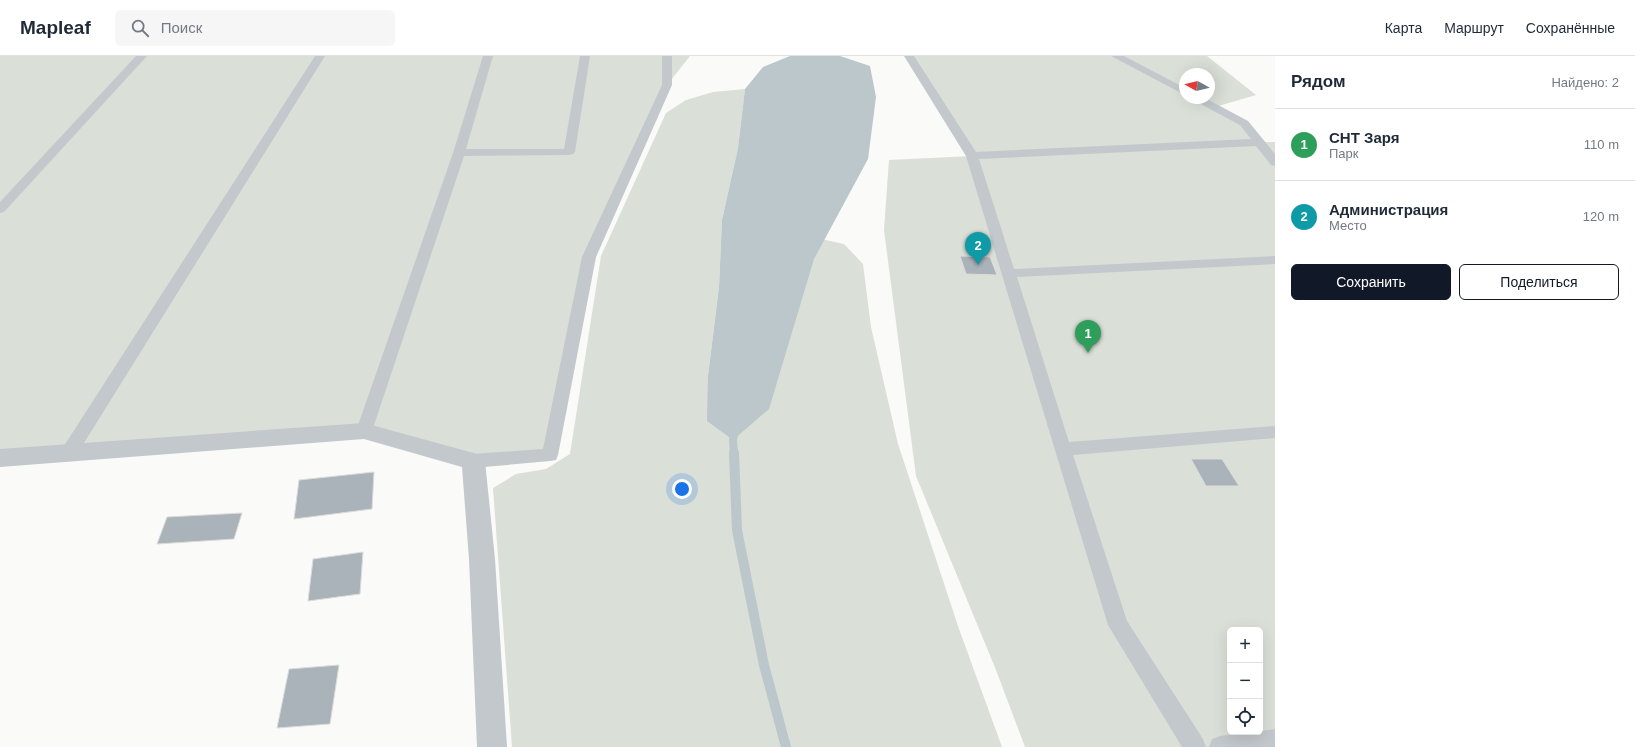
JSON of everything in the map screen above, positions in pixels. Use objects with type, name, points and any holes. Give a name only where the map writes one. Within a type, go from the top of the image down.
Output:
[{"type":"street","points":[[0,458],[364,431],[473,461],[482,559],[492,747]]},
{"type":"lane","points":[[0,209],[142,56]]},
{"type":"lane","points":[[68,454],[320,56]]},
{"type":"lane","points":[[364,431],[460,153],[488,56]]},
{"type":"lane","points":[[460,153],[568,152],[585,56]]},
{"type":"lane","points":[[473,461],[550,455],[589,257],[667,85],[667,56]]},
{"type":"lane","points":[[909,56],[972,156],[1118,625],[1195,747]]},
{"type":"lane","points":[[1116,56],[1179,89]]},
{"type":"lane","points":[[1208,104],[1244,123],[1275,162]]},
{"type":"lane","points":[[972,156],[1260,142]]},
{"type":"lane","points":[[1009,273],[1275,260]]},
{"type":"lane","points":[[1063,449],[1275,432]]},
{"type":"lane","points":[[1220,747],[1275,740]]},
{"type":"shaded area","points":[[0,56],[690,56],[667,85],[589,257],[550,455],[473,461],[364,431],[0,458]]},
{"type":"shaded area","points":[[790,56],[840,56],[870,66],[876,97],[868,159],[814,259],[769,409],[733,440],[707,421],[708,376],[719,287],[722,220],[738,148],[745,89],[763,67]]},
{"type":"shaded area","points":[[909,56],[1207,56],[1256,95],[1215,107],[1244,123],[1260,142],[1275,142],[1275,747],[1025,747],[996,670],[916,476],[884,230],[889,160],[972,156]]},
{"type":"shaded area","points":[[745,89],[738,148],[722,220],[719,287],[708,376],[814,259],[821,239],[844,244],[863,264],[871,327],[898,444],[959,629],[1002,747],[512,747],[493,488],[516,474],[546,469],[570,454],[601,256],[666,113],[686,100],[713,92]]},
{"type":"building","points":[[960,256],[990,257],[997,275],[966,274]]},
{"type":"building","points":[[1191,459],[1222,459],[1239,486],[1206,486]]},
{"type":"building","points":[[374,472],[372,509],[294,519],[299,480]]},
{"type":"building","points":[[242,513],[234,539],[157,544],[167,517]]},
{"type":"building","points":[[363,552],[360,594],[308,601],[313,559]]},
{"type":"building","points":[[339,665],[330,724],[277,728],[289,669]]},
{"type":"waterway","points":[[734,454],[733,440],[735,430]]},
{"type":"waterway","points":[[734,453],[737,530],[764,665],[786,747]]},
{"type":"place","name":"Администрация","points":[[978,265]]},
{"type":"place","name":"СНТ Заря","points":[[1088,353]]}]
